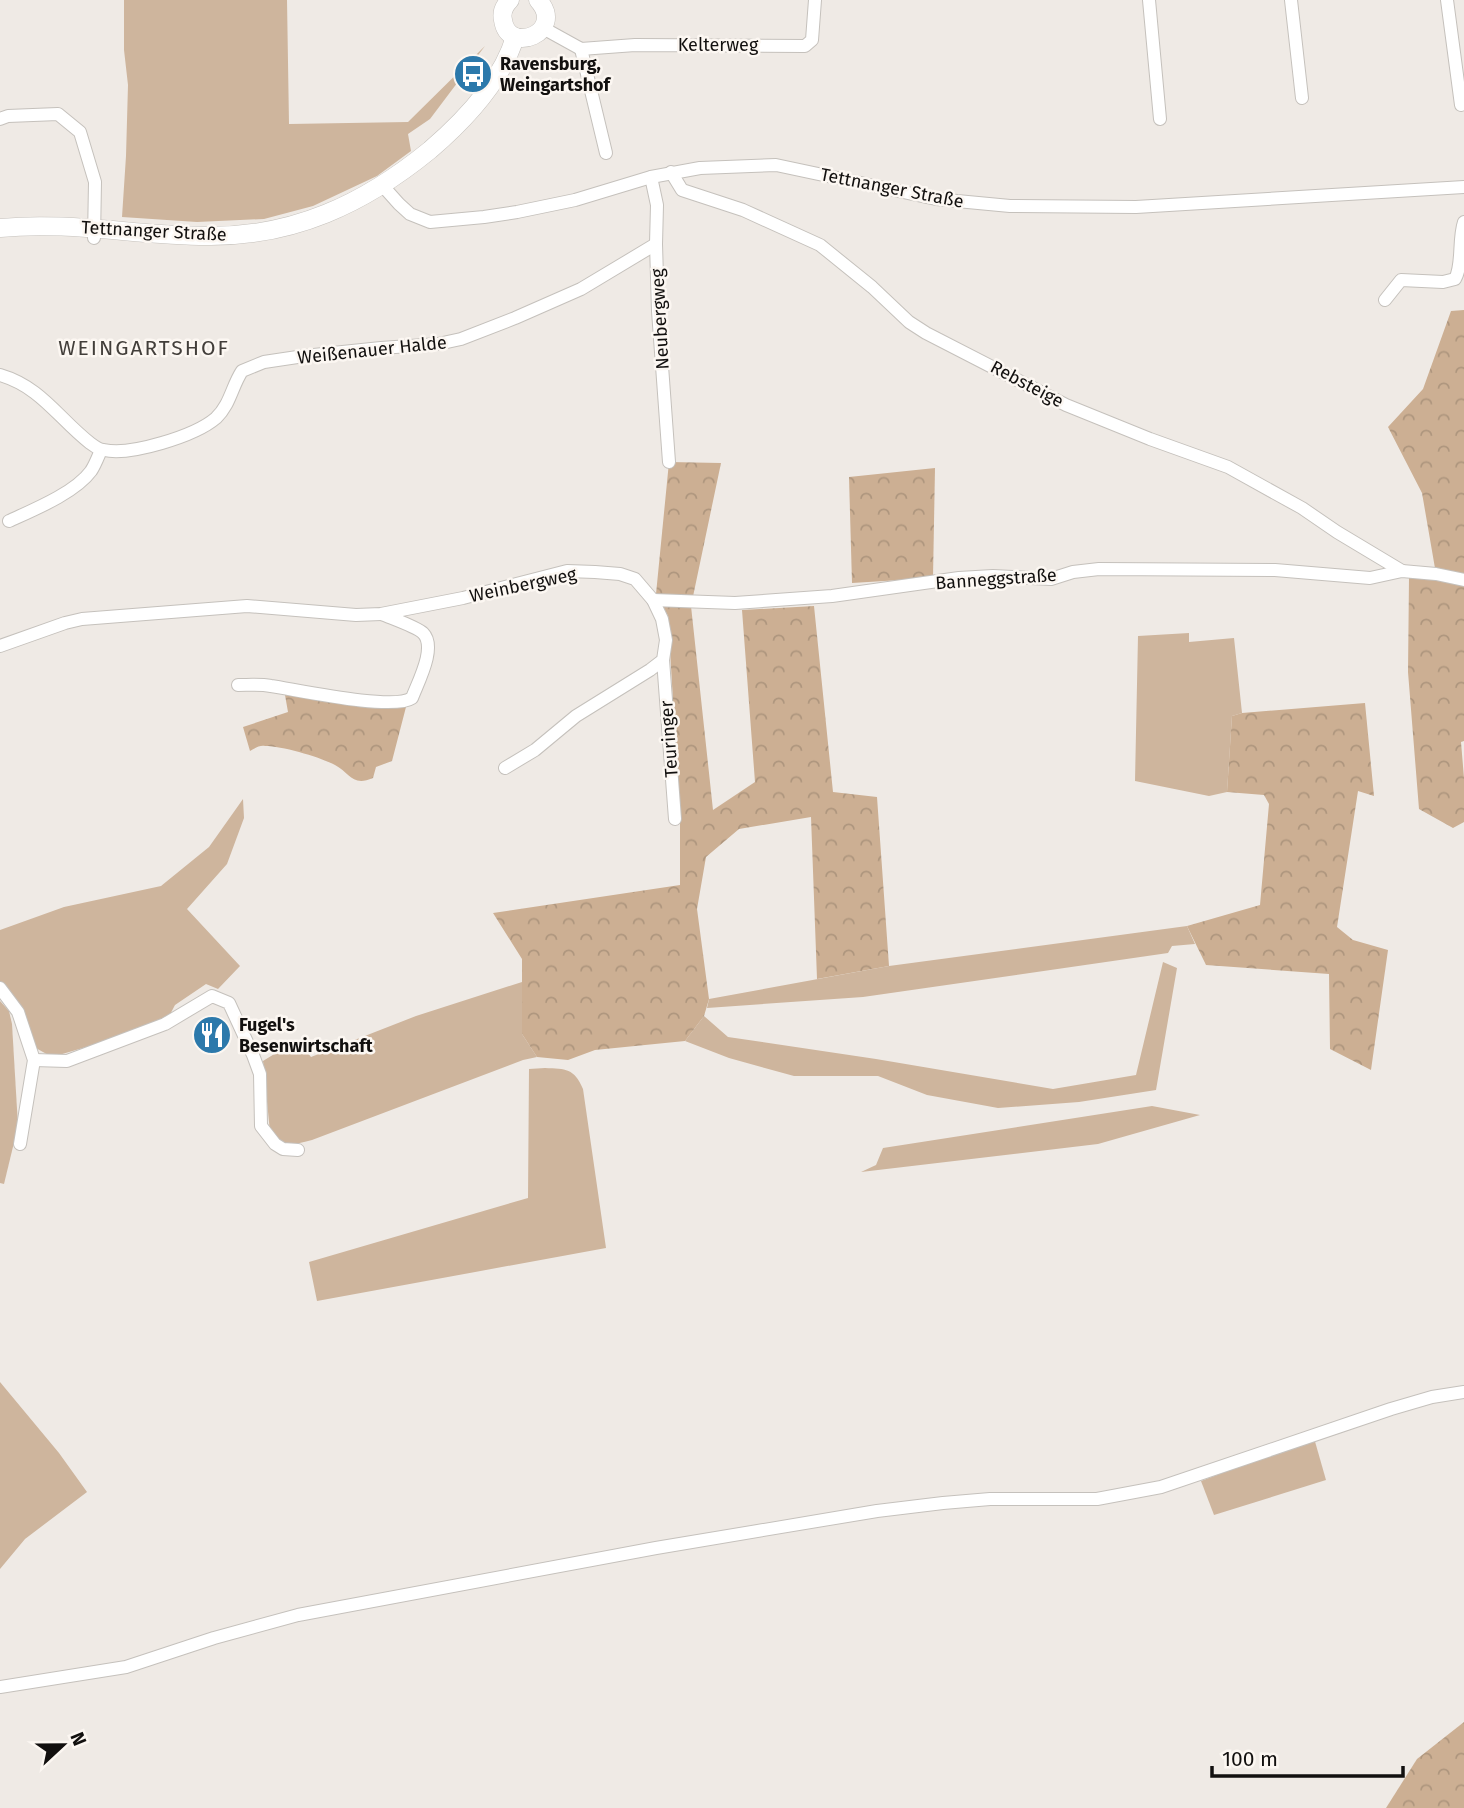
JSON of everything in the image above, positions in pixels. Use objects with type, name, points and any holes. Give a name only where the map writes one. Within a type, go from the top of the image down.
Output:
[{"type":"street","points":[[510,0],[503,11],[504,26],[515,37],[527,38],[533,37],[543,28],[546,17],[539,0]]},
{"type":"street","name":"Kelterweg","points":[[581,49],[635,45],[805,46],[812,40],[815,0]]},
{"type":"street","points":[[1149,0],[1160,118]]},
{"type":"street","points":[[1291,0],[1301,98]]},
{"type":"street","points":[[1447,0],[1461,105]]},
{"type":"street","points":[[543,28],[581,49],[606,153]]},
{"type":"street","name":"Tettnanger Straße","points":[[0,228],[48,226],[94,233],[245,235],[272,231],[314,219],[359,199],[382,185],[442,140],[478,101],[500,71],[515,37]]},
{"type":"street","points":[[0,119],[8,116],[58,114],[80,132],[95,182],[94,233]]},
{"type":"street","name":"Tettnanger Straße","points":[[382,185],[410,214],[430,222],[484,217],[575,200],[671,172],[776,165],[936,199],[1010,206],[1149,207],[1464,187]]},
{"type":"street","name":"Rebsteige","points":[[671,172],[682,190],[743,210],[820,245],[872,287],[909,322],[926,333],[1066,405],[1228,467],[1302,508],[1402,571]]},
{"type":"street","name":"Neubergweg","points":[[651,177],[657,205],[658,311],[669,462]]},
{"type":"street","points":[[1385,300],[1401,280],[1443,282],[1455,279],[1459,273],[1460,235],[1464,222]]},
{"type":"street","name":"Weißenauer Halde","points":[[101,450],[144,448],[205,425],[223,410],[242,371],[264,362],[438,344],[461,339],[581,289],[656,244]]},
{"type":"street","points":[[0,375],[29,387],[101,450],[91,471],[81,481],[46,505],[9,521]]},
{"type":"street","name":"Banneggstraße","points":[[653,600],[735,603],[832,596],[959,578],[993,576],[1051,579],[1073,572],[1099,569],[1275,570],[1370,578],[1402,571],[1464,580]]},
{"type":"street","name":"Weinbergweg","points":[[0,646],[82,619],[247,606],[356,615],[381,614],[463,598],[567,571],[595,572],[635,579],[653,600],[662,619],[666,640],[663,660]]},
{"type":"street","name":"Weinbergweg","points":[[238,685],[268,685],[373,701],[407,702],[412,698],[428,655],[429,644],[423,633],[381,614]]},
{"type":"street","points":[[505,768],[535,750],[576,716],[663,660]]},
{"type":"street","name":"Teuringer","points":[[663,660],[675,819]]},
{"type":"street","points":[[0,988],[18,1012],[34,1060],[20,1144]]},
{"type":"street","points":[[34,1060],[67,1061],[165,1024],[212,996],[229,1003],[253,1055],[260,1074],[261,1126],[275,1144],[283,1149],[295,1152],[298,1150]]},
{"type":"street","points":[[0,1687],[126,1667],[214,1638],[298,1615],[669,1546],[877,1511],[943,1503],[990,1499],[1097,1499],[1161,1487],[1391,1409],[1432,1397],[1464,1392]]},
{"type":"shaded area","points":[[124,0],[287,0],[289,124],[408,122],[485,46],[430,119],[408,134],[411,151],[377,176],[313,206],[264,219],[197,222],[122,217],[128,85],[124,50]]},
{"type":"shaded area","points":[[1189,633],[1189,642],[1234,638],[1242,713],[1232,716],[1227,792],[1209,796],[1135,781],[1138,636]]},
{"type":"shaded area","points":[[243,799],[244,818],[227,864],[187,909],[240,966],[218,989],[206,984],[175,1005],[165,1024],[52,1057],[34,1047],[23,1008],[0,982],[0,930],[64,907],[161,886],[209,847]]},
{"type":"shaded area","points":[[1187,926],[1195,944],[1172,946],[1168,953],[863,997],[707,1008],[709,999],[889,966]]},
{"type":"shaded area","points":[[1163,962],[1177,968],[1156,1090],[1079,1102],[998,1108],[927,1095],[878,1076],[794,1076],[729,1058],[685,1041],[704,1016],[728,1037],[1053,1089],[1136,1075]]},
{"type":"shaded area","points":[[522,982],[522,1034],[537,1057],[312,1140],[289,1144],[280,1141],[270,1132],[263,1061],[297,1040],[311,1057],[416,1016]]},
{"type":"shaded area","points":[[0,1001],[9,1011],[12,1024],[18,1126],[4,1184],[0,1183]]},
{"type":"shaded area","points":[[545,1068],[573,1073],[583,1089],[606,1248],[317,1301],[309,1262],[528,1198],[529,1069]]},
{"type":"shaded area","points":[[1152,1106],[1200,1115],[1098,1144],[861,1172],[876,1165],[883,1148]]},
{"type":"shaded area","points":[[0,1382],[59,1453],[87,1492],[25,1539],[0,1569]]},
{"type":"shaded area","points":[[1314,1438],[1326,1480],[1214,1515],[1201,1481]]},
{"type":"green space","points":[[1464,310],[1464,741],[1461,742],[1464,822],[1453,828],[1419,809],[1408,672],[1409,578],[1436,574],[1422,493],[1388,427],[1423,389],[1451,311]]},
{"type":"green space","points":[[669,462],[721,463],[691,606],[713,810],[755,782],[742,610],[814,606],[833,792],[877,797],[889,966],[817,979],[811,817],[739,829],[706,857],[697,909],[709,999],[704,1016],[685,1041],[595,1050],[568,1060],[537,1057],[522,1034],[522,959],[493,913],[680,885],[680,819],[668,616],[656,594]]},
{"type":"green space","points":[[935,468],[933,578],[852,583],[849,477]]},
{"type":"green space","points":[[285,695],[366,706],[406,707],[392,761],[376,767],[373,778],[360,781],[335,765],[301,752],[263,746],[250,751],[243,727],[288,712]]},
{"type":"green space","points":[[1365,703],[1374,796],[1358,791],[1337,927],[1353,940],[1388,950],[1371,1070],[1330,1049],[1329,974],[1206,965],[1187,926],[1260,905],[1269,804],[1264,795],[1227,792],[1232,716]]},
{"type":"green space","points":[[1464,1722],[1464,1808],[1386,1808],[1417,1759]]},
{"type":"place","name":"Ravensburg, Weingartshof","points":[[473,74]]},
{"type":"place","name":"Fugel's Besenwirtschaft","points":[[212,1035]]},
{"type":"district","name":"WEINGARTSHOF","points":[[144,348]]}]
